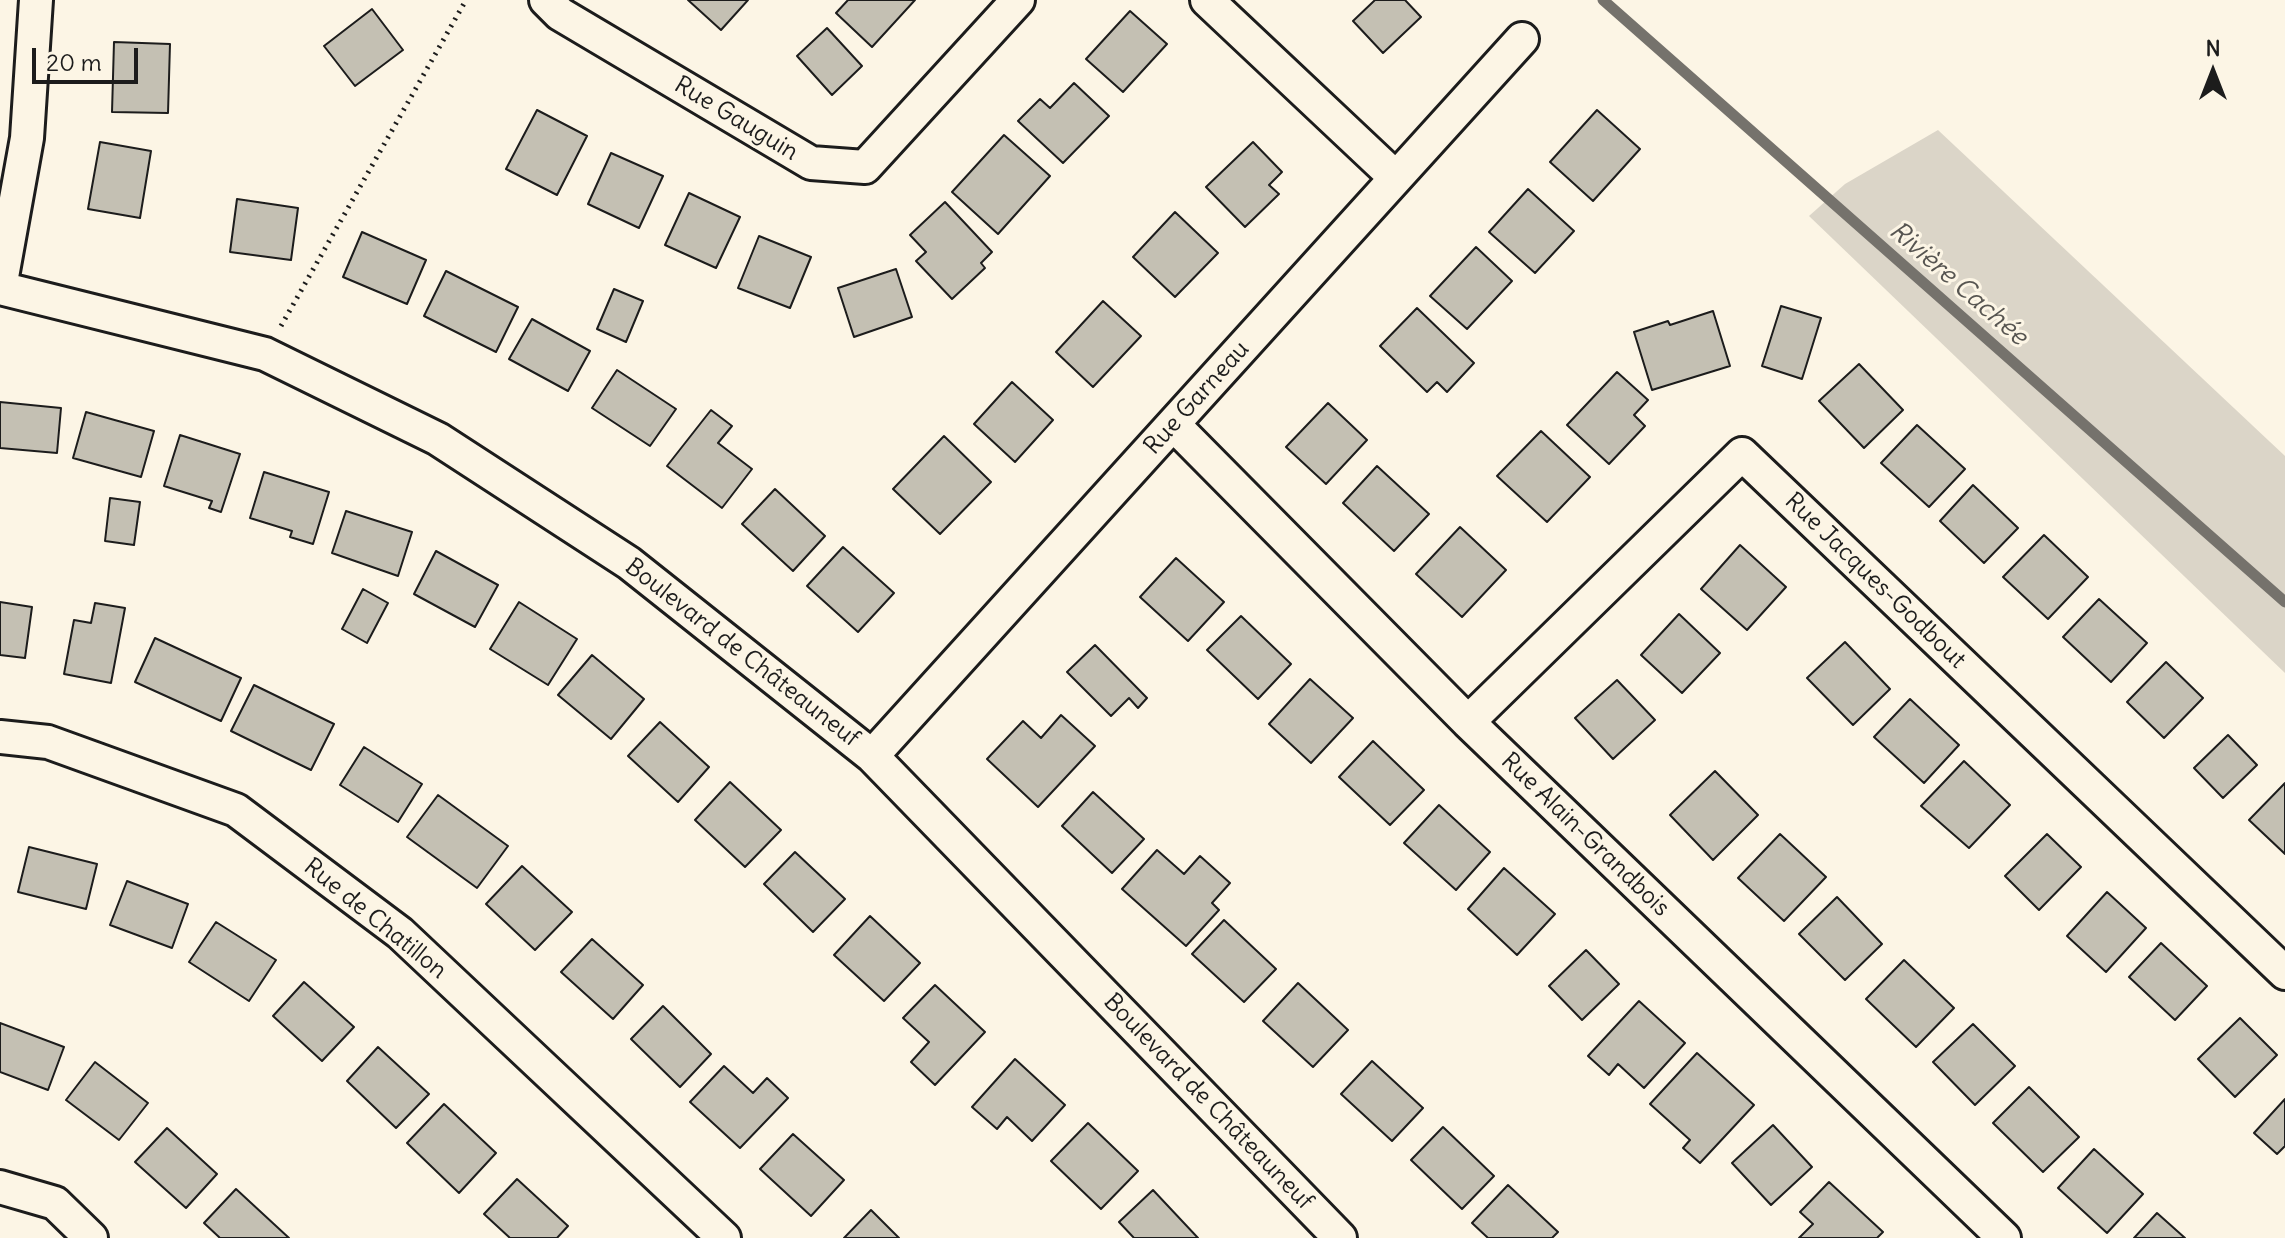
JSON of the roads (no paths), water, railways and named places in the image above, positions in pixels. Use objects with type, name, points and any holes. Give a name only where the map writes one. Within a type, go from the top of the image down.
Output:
[{"type":"street","points":[[0,288],[27,138],[36,0]]},
{"type":"street","name":"Rue Gauguin","points":[[546,0],[560,14],[811,163],[865,167],[1018,0]]},
{"type":"street","points":[[1207,0],[1396,178]]},
{"type":"street","name":"Rue Garneau","points":[[872,756],[1522,39]]},
{"type":"street","name":"Boulevard de Châteauneuf","points":[[0,288],[265,354],[438,439],[629,563],[872,756],[1340,1238]]},
{"type":"street","name":"Rue Alain-Grandbois","points":[[1173,424],[1468,722],[2004,1238]]},
{"type":"street","name":"Rue Jacques-Godbout","points":[[1468,722],[1742,454],[2285,973]]},
{"type":"street","name":"Rue de Chatillon","points":[[0,737],[48,742],[236,810],[400,933],[724,1238]]},
{"type":"street","points":[[0,1187],[55,1203],[91,1238]]},
{"type":"waterway","name":"Rivière Cachée","points":[[1603,0],[2285,602]]}]
